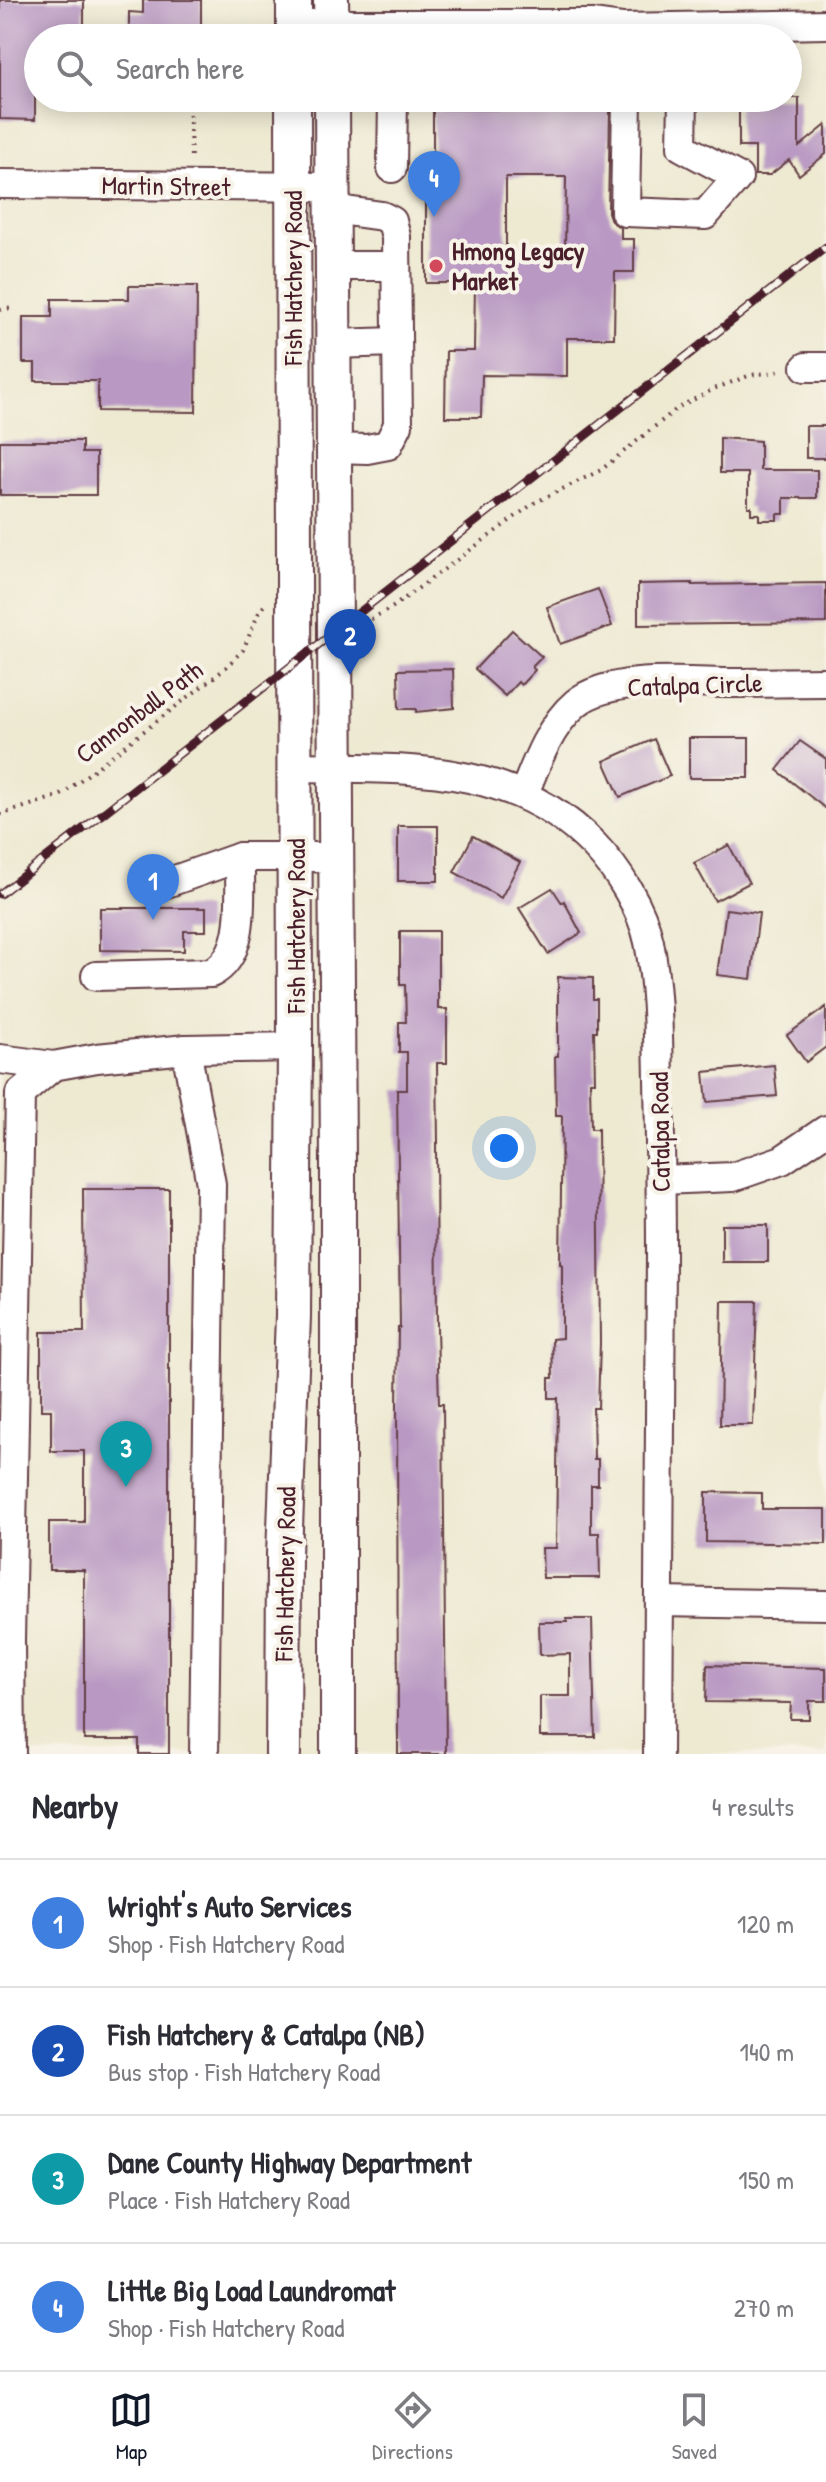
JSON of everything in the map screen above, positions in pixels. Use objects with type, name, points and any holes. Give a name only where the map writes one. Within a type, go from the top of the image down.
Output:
[{"type":"main road","name":"Fish Hatchery Road","points":[[283,1754],[284,1555],[293,1316],[295,1047],[293,112]]},
{"type":"main road","name":"Fish Hatchery Road","points":[[332,112],[338,1754]]},
{"type":"street","points":[[294,21],[355,24]]},
{"type":"street","points":[[802,25],[826,24]]},
{"type":"street","points":[[392,168],[393,112]]},
{"type":"street","points":[[627,112],[625,212],[705,215],[738,177],[682,147],[683,112]]},
{"type":"street","name":"Martin Street","points":[[0,184],[293,187],[392,221],[396,237],[396,266]]},
{"type":"street","points":[[333,266],[396,266],[398,425],[388,445],[367,449],[333,448]]},
{"type":"street","points":[[333,344],[397,342]]},
{"type":"street","name":"Catalpa Circle","points":[[524,794],[539,756],[558,726],[577,703],[611,687],[645,682],[826,682]]},
{"type":"street","name":"Catalpa Road","points":[[296,767],[413,770],[459,775],[475,777],[524,794],[556,811],[595,846],[628,890],[648,939],[657,993],[661,1180],[658,1754]]},
{"type":"street","points":[[158,886],[240,857],[335,857]]},
{"type":"street","points":[[96,976],[211,973],[223,968],[233,953],[237,928],[240,857]]},
{"type":"street","points":[[0,1059],[53,1066],[186,1049],[295,1047]]},
{"type":"street","points":[[186,1049],[211,1184],[204,1754]]},
{"type":"street","points":[[11,1754],[9,1205],[20,1094],[53,1066]]},
{"type":"street","points":[[661,1180],[733,1177],[782,1160],[826,1130]]},
{"type":"street","points":[[659,1602],[826,1605]]},
{"type":"path","points":[[189,112],[189,158],[203,158]]},
{"type":"path","points":[[0,310],[12,308]]},
{"type":"path","points":[[364,623],[393,607],[534,503],[601,470],[679,407],[751,375],[816,367]]},
{"type":"path","name":"Cannonball Path","points":[[0,815],[61,795],[222,671],[243,650],[260,610],[269,602]]},
{"type":"building","points":[[0,0],[84,0],[84,24],[24,24],[24,112],[35,112],[35,120],[0,119]]},
{"type":"building","points":[[143,0],[201,0],[201,24],[129,24],[129,12],[143,13]]},
{"type":"building","points":[[433,112],[610,112],[608,212],[611,221],[621,228],[621,239],[634,239],[634,272],[615,272],[614,338],[567,338],[567,376],[482,375],[481,417],[445,417],[446,351],[474,351],[475,283],[426,283],[426,194],[433,194]],"holes":[[[506,177],[566,177],[565,251],[506,251]]]},
{"type":"building","points":[[739,112],[799,112],[799,147],[826,125],[826,154],[799,175],[789,160],[770,175],[755,175],[755,147],[739,147]]},
{"type":"building","points":[[129,286],[197,286],[196,412],[98,411],[98,381],[35,381],[35,363],[23,363],[23,317],[52,317],[52,299],[129,299]]},
{"type":"building","points":[[806,426],[826,426],[826,458],[806,458]]},
{"type":"building","points":[[720,438],[760,441],[760,470],[817,470],[817,498],[784,498],[784,514],[777,514],[777,520],[759,520],[759,514],[751,514],[751,507],[748,507],[748,473],[720,473]]},
{"type":"building","points":[[0,441],[82,441],[82,453],[96,453],[96,495],[0,495]]},
{"type":"building","points":[[826,583],[826,623],[638,625],[638,584]]},
{"type":"building","points":[[598,589],[612,626],[560,644],[547,607]]},
{"type":"building","points":[[512,630],[542,657],[521,685],[518,682],[505,696],[475,669]]},
{"type":"building","points":[[453,669],[454,708],[416,712],[416,709],[399,709],[398,670]]},
{"type":"building","points":[[689,738],[749,738],[749,778],[689,778]]},
{"type":"building","points":[[654,739],[670,776],[620,797],[604,761]]},
{"type":"building","points":[[800,741],[826,759],[826,809],[777,770]]},
{"type":"building","points":[[398,826],[438,826],[438,881],[398,881]]},
{"type":"building","points":[[473,836],[520,862],[501,898],[454,872]]},
{"type":"building","points":[[729,845],[749,883],[715,901],[694,863]]},
{"type":"building","points":[[552,888],[562,903],[564,901],[581,933],[548,954],[519,908]]},
{"type":"building","points":[[100,908],[206,908],[206,931],[184,931],[184,951],[100,950]]},
{"type":"building","points":[[726,909],[759,913],[751,979],[717,975]]},
{"type":"building","points":[[400,931],[438,931],[438,1009],[447,1009],[447,1063],[437,1063],[436,1143],[439,1404],[443,1404],[446,1754],[398,1754],[397,1405],[400,1328],[397,1090],[407,1090],[407,1052],[399,1052],[399,1022],[406,1022],[405,985],[400,985]]},
{"type":"building","points":[[558,977],[593,978],[593,999],[597,999],[595,1082],[590,1082],[591,1129],[598,1129],[600,1343],[598,1408],[593,1408],[598,1485],[591,1485],[591,1533],[599,1533],[600,1578],[543,1578],[542,1548],[556,1548],[558,1398],[549,1398],[549,1378],[553,1378],[552,1339],[562,1338],[562,1116],[556,1116],[555,1056],[558,1056]]},
{"type":"building","points":[[826,1007],[826,1047],[806,1062],[787,1035]]},
{"type":"building","points":[[774,1065],[777,1096],[707,1102],[704,1072]]},
{"type":"building","points":[[83,1189],[169,1189],[169,1754],[139,1754],[139,1740],[84,1740],[84,1570],[49,1570],[49,1522],[84,1522],[84,1451],[51,1451],[51,1410],[41,1410],[41,1332],[84,1332]]},
{"type":"building","points":[[722,1225],[768,1225],[768,1262],[722,1262]]},
{"type":"building","points":[[722,1301],[757,1301],[753,1425],[720,1425]]},
{"type":"building","points":[[706,1492],[762,1493],[762,1509],[826,1509],[826,1544],[706,1542]]},
{"type":"building","points":[[567,1619],[592,1619],[595,1737],[540,1737],[540,1696],[570,1696],[570,1654],[540,1655],[539,1622],[567,1622]]},
{"type":"building","points":[[707,1665],[826,1668],[826,1701],[809,1701],[809,1719],[790,1719],[791,1703],[706,1702]]},
{"type":"railway","points":[[0,894],[826,247]]},
{"type":"place","name":"Little Big Load Laundromat","points":[[434,217]]},
{"type":"place","name":"Hmong Legacy Market","points":[[436,266]]},
{"type":"place","name":"Fish Hatchery & Catalpa (NB)","points":[[350,675]]},
{"type":"place","name":"Wright's Auto Services","points":[[153,920]]},
{"type":"place","name":"Dane County Highway Department","points":[[126,1487]]}]
